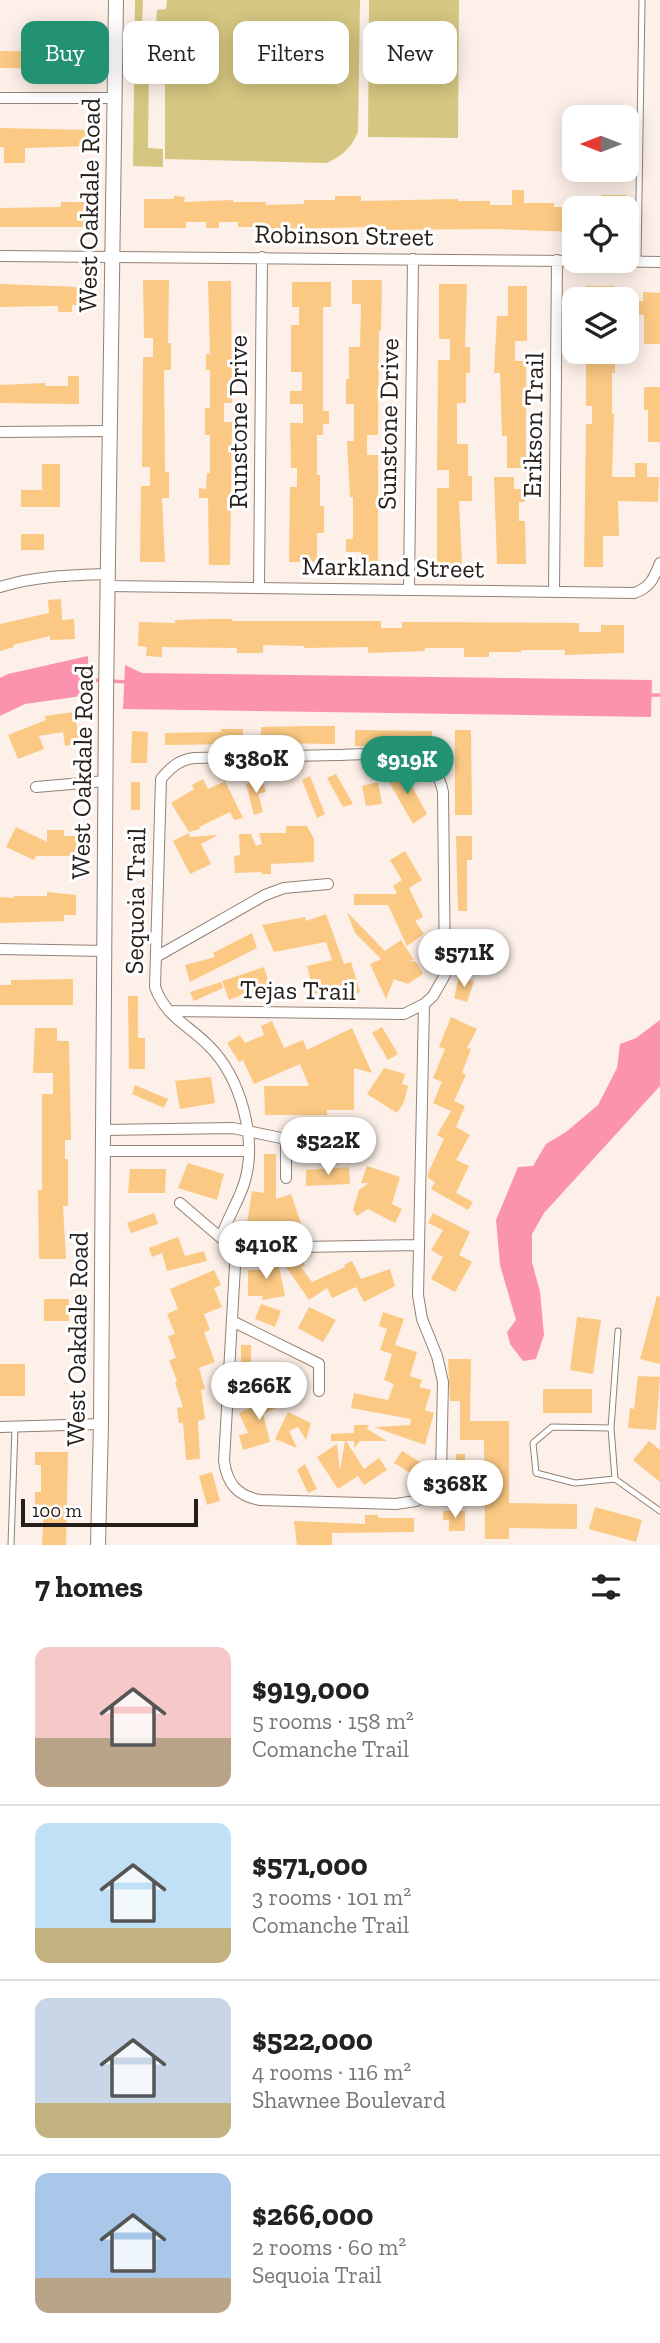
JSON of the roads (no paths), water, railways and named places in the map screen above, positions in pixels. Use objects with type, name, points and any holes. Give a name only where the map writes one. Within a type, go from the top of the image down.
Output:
[{"type":"street","name":"West Oakdale Road","points":[[98,1545],[116,0]]},
{"type":"street","points":[[0,98],[114,98]]},
{"type":"street","name":"Robinson Street","points":[[0,256],[562,260]]},
{"type":"street","name":"Runstone Drive","points":[[259,588],[262,257]]},
{"type":"street","name":"Sunstone Drive","points":[[409,589],[413,259]]},
{"type":"street","name":"Erikson Trail","points":[[554,591],[557,260]]},
{"type":"street","points":[[639,261],[660,262]]},
{"type":"street","points":[[0,432],[110,431]]},
{"type":"street","name":"Markland Street","points":[[0,587],[63,576],[259,588],[634,593],[644,590],[650,584],[660,563]]},
{"type":"street","name":"Sequoia Trail","points":[[221,1238],[243,1184],[248,1151],[243,1105],[235,1083],[221,1059],[209,1045],[169,1011],[161,1002],[155,987],[161,779],[182,760],[194,758],[398,755],[415,757],[427,764],[441,780],[443,792],[445,975],[433,996],[424,1004]]},
{"type":"street","points":[[36,787],[106,781]]},
{"type":"street","points":[[156,957],[265,895],[284,888],[328,884]]},
{"type":"street","points":[[0,949],[105,951]]},
{"type":"street","points":[[236,1248],[224,1461],[226,1476],[232,1487],[248,1498],[396,1504],[416,1501],[435,1487],[441,1472],[443,1382],[437,1356],[422,1320],[418,1295],[424,1004]]},
{"type":"street","name":"Tejas Trail","points":[[169,1011],[404,1014],[424,1004]]},
{"type":"street","points":[[103,1130],[246,1130],[286,1139],[286,1178]]},
{"type":"street","points":[[104,1151],[248,1151]]},
{"type":"street","points":[[180,1203],[236,1248],[419,1245]]},
{"type":"street","points":[[232,1321],[319,1364],[319,1391]]},
{"type":"street","points":[[0,1427],[101,1424]]},
{"type":"lane","points":[[639,261],[642,0]]},
{"type":"lane","points":[[615,1479],[611,1428],[618,1331]]},
{"type":"lane","points":[[11,1545],[15,1427]]},
{"type":"lane","points":[[611,1428],[552,1427],[533,1443],[536,1473],[575,1483],[615,1479],[660,1511]]},
{"type":"waterway","points":[[87,679],[103,681]]},
{"type":"waterway","points":[[111,681],[128,682]]},
{"type":"waterway","points":[[650,695],[660,695]]}]
